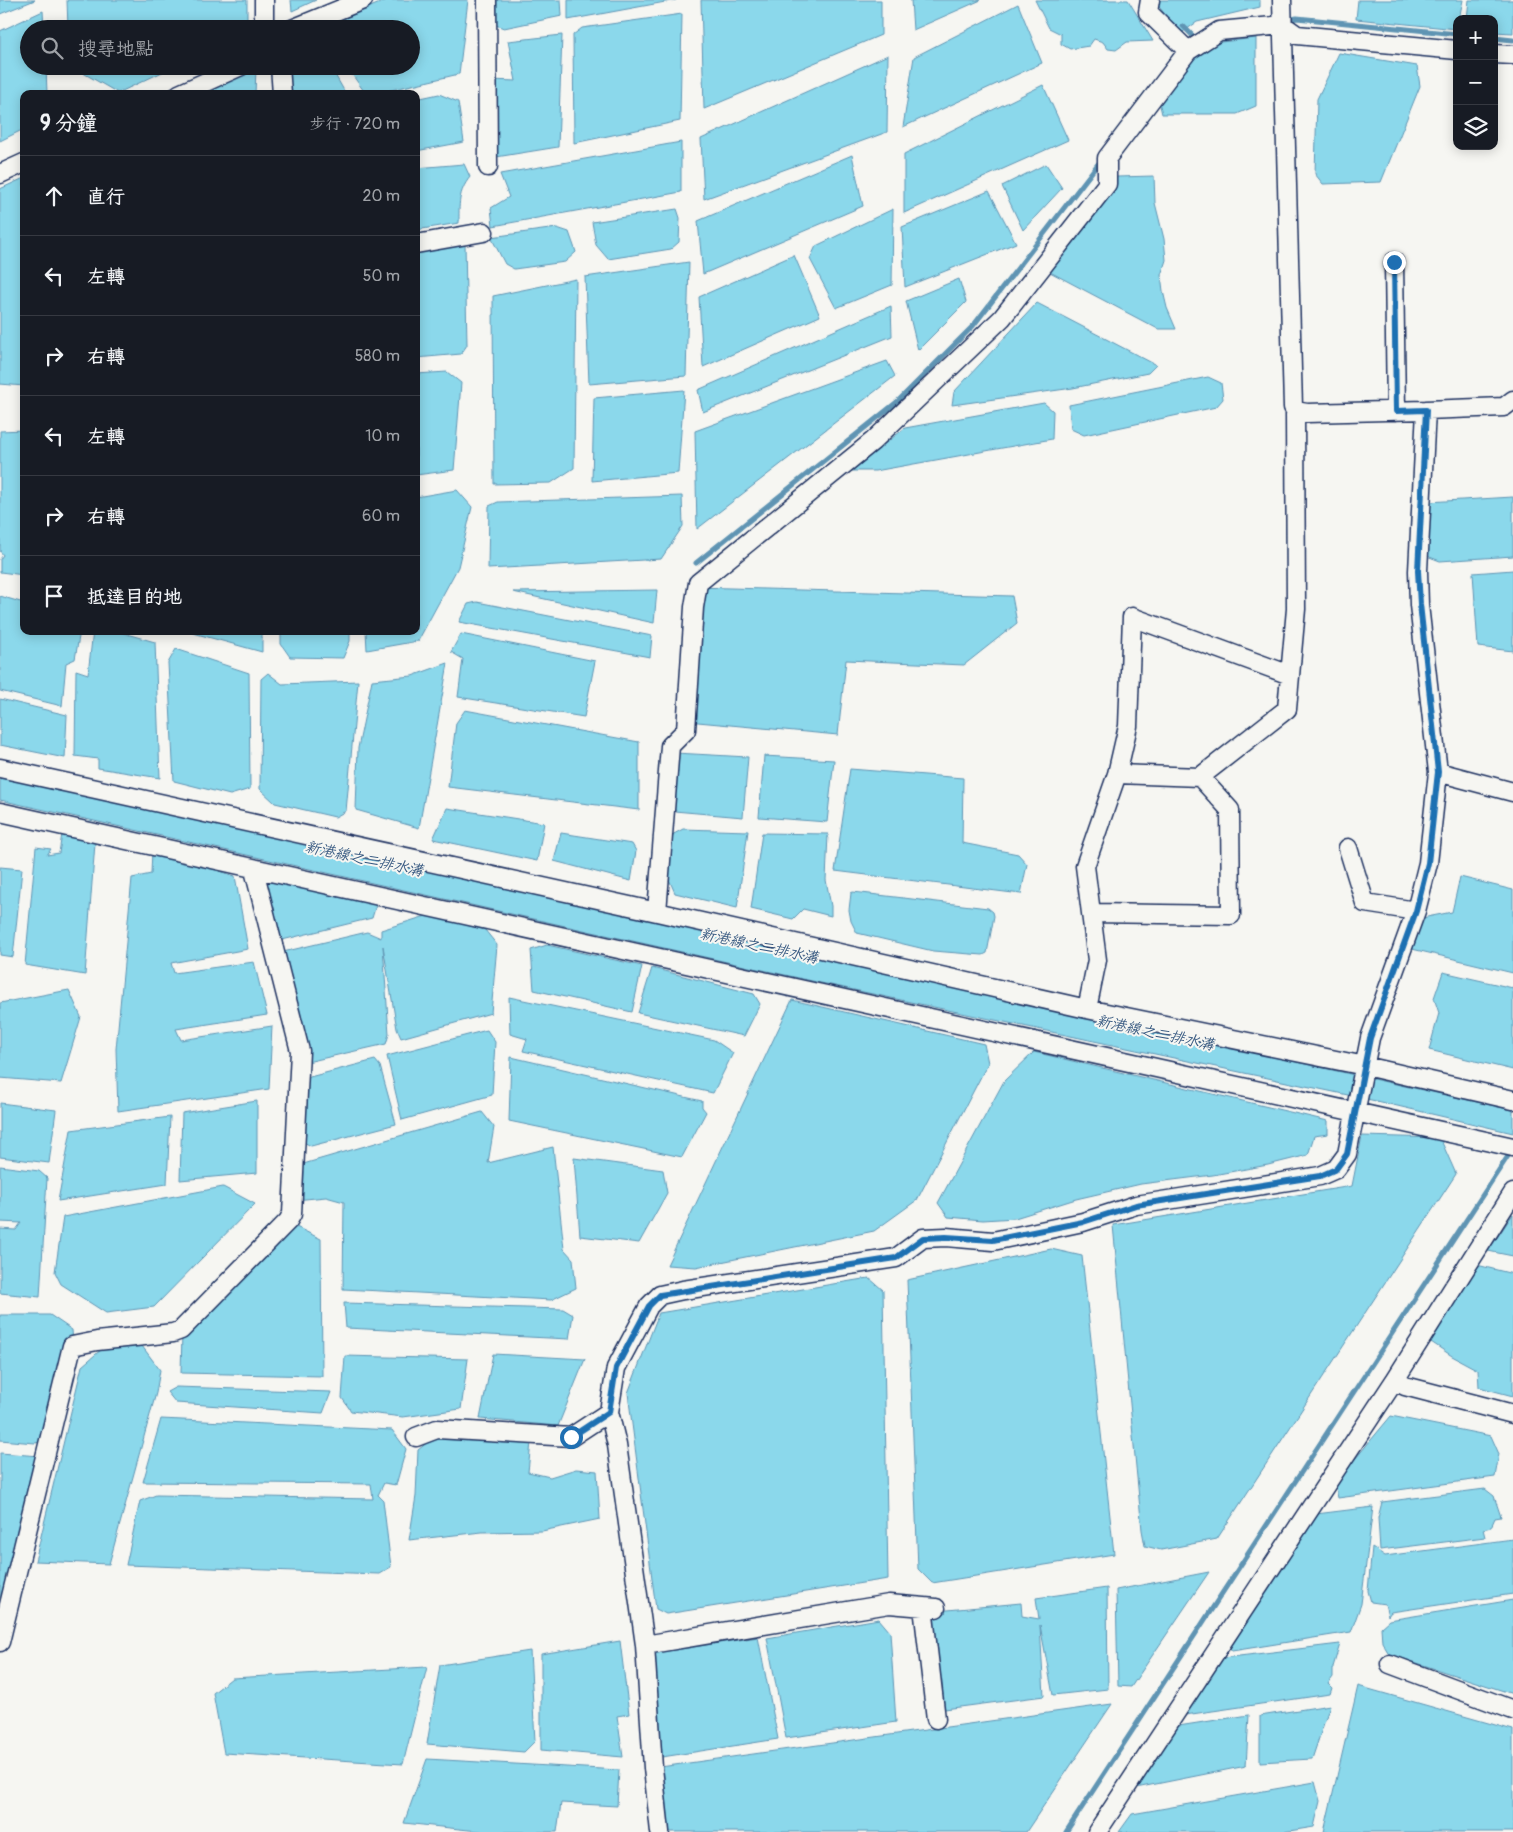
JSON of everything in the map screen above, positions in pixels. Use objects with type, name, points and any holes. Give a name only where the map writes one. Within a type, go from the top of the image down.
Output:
[{"type":"street","points":[[264,0],[264,20]]},
{"type":"street","points":[[314,20],[363,0]]},
{"type":"street","points":[[487,0],[488,167]]},
{"type":"street","points":[[1150,0],[1148,12],[1188,51]]},
{"type":"street","points":[[1117,774],[1200,776],[1287,709],[1296,609],[1295,411],[1293,407],[1282,0]]},
{"type":"street","points":[[657,912],[670,746],[686,730],[694,607],[698,584],[873,441],[1002,318],[1107,184],[1107,158],[1188,51],[1219,31],[1283,25],[1297,34],[1453,50]]},
{"type":"street","points":[[1498,54],[1513,55]]},
{"type":"street","points":[[188,90],[221,75]]},
{"type":"street","points":[[281,75],[282,90]]},
{"type":"street","points":[[0,174],[20,165]]},
{"type":"street","points":[[420,243],[484,232]]},
{"type":"street","points":[[1394,262],[1396,411]]},
{"type":"street","points":[[1295,411],[1307,413],[1504,407],[1513,400]]},
{"type":"street","points":[[660,1832],[653,1768],[644,1645],[617,1445],[609,1412],[616,1368],[649,1306],[660,1295],[896,1258],[923,1238],[946,1237],[993,1240],[1083,1222],[1136,1205],[1320,1176],[1336,1169],[1347,1154],[1370,1038],[1416,911],[1428,863],[1438,772],[1418,571],[1426,410]]},
{"type":"street","points":[[1087,1009],[1097,960],[1086,866],[1117,774],[1128,726],[1132,617],[1290,675]]},
{"type":"street","points":[[0,768],[657,912],[1087,1009],[1365,1066],[1513,1100]]},
{"type":"street","points":[[1438,772],[1513,792]]},
{"type":"street","points":[[1091,913],[1231,915],[1230,810],[1200,776]]},
{"type":"street","points":[[0,812],[254,870],[1513,1147]]},
{"type":"street","points":[[1348,848],[1365,902],[1416,911]]},
{"type":"street","points":[[0,1642],[72,1346],[97,1341],[173,1333],[181,1330],[292,1214],[300,1051],[254,870]]},
{"type":"street","points":[[1097,1832],[1396,1380],[1513,1192]]},
{"type":"street","points":[[1396,1380],[1405,1386],[1513,1414]]},
{"type":"street","points":[[416,1437],[437,1429],[571,1437],[609,1412]]},
{"type":"street","points":[[644,1645],[889,1604],[929,1608],[936,1719]]},
{"type":"street","points":[[1390,1664],[1513,1710]]},
{"type":"water","points":[[0,0],[35,0],[0,14]]},
{"type":"water","points":[[67,0],[247,0],[247,20],[68,20]]},
{"type":"water","points":[[291,0],[316,0],[292,11]]},
{"type":"water","points":[[387,0],[468,0],[459,74],[391,90],[363,90],[352,75],[420,75],[420,20],[339,20]]},
{"type":"water","points":[[490,0],[561,0],[562,16],[504,28],[490,23]]},
{"type":"water","points":[[568,0],[676,0],[568,20]]},
{"type":"water","points":[[701,0],[881,0],[881,35],[704,109]]},
{"type":"water","points":[[911,0],[981,0],[913,30]]},
{"type":"water","points":[[1035,0],[1128,0],[1153,41],[1127,42],[1116,50],[1108,49],[1103,42],[1094,39],[1089,46],[1070,49],[1061,44],[1061,34],[1049,28]]},
{"type":"water","points":[[1156,0],[1260,0],[1260,7],[1197,22],[1180,34],[1156,3]]},
{"type":"water","points":[[1358,0],[1463,0],[1460,15],[1453,15],[1453,29],[1356,19]]},
{"type":"water","points":[[1469,0],[1513,0],[1513,33],[1498,32],[1498,15],[1467,15]]},
{"type":"water","points":[[1018,4],[1042,63],[903,127],[914,57]]},
{"type":"water","points":[[43,11],[44,20],[24,20]]},
{"type":"water","points":[[682,14],[680,121],[574,143],[573,35],[582,28]]},
{"type":"water","points":[[20,22],[20,75],[46,75],[47,90],[20,90],[20,131],[0,141],[0,31]]},
{"type":"water","points":[[562,35],[558,147],[496,157],[490,80],[516,81],[508,41]]},
{"type":"water","points":[[1256,38],[1256,106],[1237,114],[1162,114],[1158,97],[1203,44]]},
{"type":"water","points":[[1339,53],[1417,66],[1420,86],[1381,182],[1323,184],[1315,174],[1317,99]]},
{"type":"water","points":[[888,55],[887,132],[704,199],[701,139]]},
{"type":"water","points":[[87,75],[156,75],[124,90],[113,90]]},
{"type":"water","points":[[240,75],[256,75],[255,90],[205,90]]},
{"type":"water","points":[[289,75],[335,75],[344,90],[289,90]]},
{"type":"water","points":[[1043,85],[1068,140],[904,213],[904,154]]},
{"type":"water","points":[[439,94],[458,102],[464,142],[420,150],[420,98]]},
{"type":"water","points":[[681,142],[681,192],[493,226],[491,208],[509,197],[500,174]]},
{"type":"water","points":[[852,155],[863,206],[703,274],[698,221]]},
{"type":"water","points":[[464,164],[470,177],[461,193],[459,223],[420,229],[420,168]]},
{"type":"water","points":[[1046,164],[1062,188],[1023,230],[1002,186]]},
{"type":"water","points":[[1154,176],[1155,203],[1164,239],[1166,260],[1161,275],[1163,291],[1167,308],[1176,329],[1158,329],[1050,272],[1117,177]]},
{"type":"water","points":[[20,180],[20,386],[0,384],[0,189]]},
{"type":"water","points":[[989,191],[1016,243],[905,287],[902,227]]},
{"type":"water","points":[[677,209],[680,218],[679,242],[671,249],[608,259],[596,245],[592,222]]},
{"type":"water","points":[[893,209],[892,285],[836,308],[810,259],[816,246]]},
{"type":"water","points":[[557,228],[569,232],[576,252],[565,262],[514,269],[505,264],[491,237]]},
{"type":"water","points":[[465,243],[467,345],[461,354],[420,358],[420,249]]},
{"type":"water","points":[[794,255],[820,316],[703,367],[699,297]]},
{"type":"water","points":[[689,262],[686,376],[589,384],[585,277]]},
{"type":"water","points":[[576,279],[574,468],[551,483],[494,484],[493,296]]},
{"type":"water","points":[[959,279],[966,302],[918,350],[906,301]]},
{"type":"water","points":[[1037,303],[1156,365],[1148,373],[1073,388],[952,405],[954,392]]},
{"type":"water","points":[[891,306],[892,336],[703,412],[698,390]]},
{"type":"water","points":[[887,361],[895,376],[697,529],[695,431]]},
{"type":"water","points":[[447,372],[461,383],[454,470],[420,474],[420,374]]},
{"type":"water","points":[[1208,377],[1221,383],[1223,399],[1216,407],[1084,435],[1071,429],[1069,405]]},
{"type":"water","points":[[684,390],[678,473],[592,481],[594,398]]},
{"type":"water","points":[[1044,403],[1053,411],[1052,439],[875,471],[850,471],[905,428]]},
{"type":"water","points":[[20,430],[20,574],[0,572],[0,559],[3,555],[0,551],[0,431]]},
{"type":"water","points":[[457,490],[472,507],[458,567],[418,641],[367,650],[366,635],[420,635],[420,496]]},
{"type":"water","points":[[682,496],[683,526],[661,559],[488,569],[489,506],[498,502]]},
{"type":"water","points":[[1513,497],[1513,556],[1440,561],[1427,556],[1428,502]]},
{"type":"water","points":[[1513,570],[1513,651],[1478,647],[1473,573]]},
{"type":"water","points":[[695,587],[1012,596],[1017,623],[964,665],[846,660],[838,735],[687,721]]},
{"type":"water","points":[[657,590],[654,623],[513,592]]},
{"type":"water","points":[[0,596],[20,602],[20,635],[79,635],[75,659],[66,663],[62,706],[0,691]]},
{"type":"water","points":[[477,602],[652,636],[650,657],[459,622],[468,604]]},
{"type":"water","points":[[461,634],[595,661],[584,717],[458,697],[463,659],[451,652]]},
{"type":"water","points":[[93,635],[130,635],[155,642],[160,778],[98,768],[98,759],[75,756],[76,670],[88,674]]},
{"type":"water","points":[[200,635],[262,635],[262,652]]},
{"type":"water","points":[[281,635],[350,635],[350,641],[343,658],[290,657],[281,644]]},
{"type":"water","points":[[176,649],[249,673],[250,789],[230,795],[174,781],[168,663]]},
{"type":"water","points":[[448,663],[419,828],[356,810],[358,748],[372,680],[412,676]]},
{"type":"water","points":[[268,673],[282,684],[358,681],[346,811],[335,817],[275,803],[260,789],[261,679]]},
{"type":"water","points":[[0,699],[67,715],[65,758],[0,745]]},
{"type":"water","points":[[465,710],[639,742],[639,810],[448,787],[456,723]]},
{"type":"water","points":[[675,753],[748,757],[743,817],[674,811]]},
{"type":"water","points":[[764,756],[834,760],[827,822],[759,817]]},
{"type":"water","points":[[850,769],[963,778],[962,843],[1018,854],[1027,864],[1021,894],[835,871]]},
{"type":"water","name":"新港線之二排水溝","points":[[0,775],[1513,1110],[1513,1133],[1376,1101],[821,983],[0,800]]},
{"type":"water","points":[[447,808],[544,823],[537,861],[433,839]]},
{"type":"water","points":[[683,829],[748,831],[737,908],[675,893],[668,877],[672,835]]},
{"type":"water","points":[[561,833],[632,844],[636,851],[631,881],[554,861]]},
{"type":"water","points":[[762,833],[828,834],[826,880],[831,916],[803,909],[793,919],[751,909]]},
{"type":"water","points":[[62,834],[95,843],[85,975],[25,965],[36,847],[51,849],[47,855],[59,853]]},
{"type":"water","points":[[152,850],[235,876],[248,949],[171,963],[174,973],[254,962],[267,1015],[176,1029],[181,1040],[272,1026],[269,1089],[118,1111],[116,1049],[132,878],[151,874]]},
{"type":"water","points":[[0,867],[22,869],[13,957],[0,955]]},
{"type":"water","points":[[1460,877],[1513,890],[1513,973],[1412,949],[1417,919],[1452,912]]},
{"type":"water","points":[[264,880],[376,905],[372,918],[274,942]]},
{"type":"water","points":[[851,893],[988,908],[993,912],[994,916],[987,953],[983,955],[933,951],[857,933],[851,921],[849,910]]},
{"type":"water","points":[[429,915],[485,930],[497,945],[491,1013],[401,1038],[397,1029],[383,946],[389,1034],[386,1044],[307,1062],[283,952],[367,932],[381,938],[381,930]]},
{"type":"water","points":[[547,945],[642,966],[632,1012],[534,990],[531,950]]},
{"type":"water","points":[[652,968],[754,994],[760,1004],[744,1036],[638,1013]]},
{"type":"water","points":[[1443,972],[1513,988],[1513,1070],[1429,1050],[1439,1013],[1434,998]]},
{"type":"water","points":[[69,990],[81,1017],[61,1083],[0,1078],[0,1003]]},
{"type":"water","points":[[509,997],[714,1040],[733,1053],[713,1093],[523,1051],[527,1039],[510,1034]]},
{"type":"water","points":[[792,1000],[984,1044],[988,1063],[917,1200],[874,1231],[696,1267],[667,1265]]},
{"type":"water","points":[[487,1030],[495,1042],[492,1095],[402,1120],[387,1056]]},
{"type":"water","points":[[1034,1052],[1328,1121],[1328,1134],[1314,1136],[1308,1155],[1268,1165],[1213,1175],[1141,1184],[1076,1199],[1015,1218],[983,1220],[948,1217],[938,1203],[1004,1081]]},
{"type":"water","points":[[511,1057],[702,1101],[702,1107],[706,1112],[682,1157],[509,1121]]},
{"type":"water","points":[[375,1060],[380,1066],[396,1124],[311,1146],[296,1138],[302,1079]]},
{"type":"water","points":[[257,1101],[257,1173],[180,1180],[182,1113]]},
{"type":"water","points":[[0,1103],[56,1110],[49,1163],[0,1157]]},
{"type":"water","points":[[482,1112],[494,1127],[488,1163],[553,1147],[564,1249],[573,1259],[576,1288],[551,1300],[343,1289],[344,1202],[326,1197],[295,1200],[293,1167]]},
{"type":"water","points":[[170,1117],[167,1184],[58,1201],[71,1130]]},
{"type":"water","points":[[1362,1136],[1440,1138],[1456,1174],[1217,1539],[1161,1550],[1145,1546],[1113,1225],[1352,1186]]},
{"type":"water","points":[[574,1158],[663,1170],[667,1193],[639,1243],[580,1236]]},
{"type":"water","points":[[0,1166],[39,1171],[47,1178],[40,1297],[0,1293],[0,1229],[16,1230],[21,1223],[0,1222]]},
{"type":"water","points":[[223,1187],[255,1204],[154,1307],[106,1313],[61,1284],[55,1272],[63,1217]]},
{"type":"water","points":[[1513,1214],[1513,1256],[1488,1251]]},
{"type":"water","points":[[292,1225],[321,1239],[322,1376],[181,1373],[182,1333]]},
{"type":"water","points":[[1051,1249],[1082,1256],[1114,1554],[932,1583],[918,1569],[907,1280]]},
{"type":"water","points":[[1477,1265],[1513,1274],[1513,1396],[1479,1387],[1478,1370],[1428,1340]]},
{"type":"water","points":[[869,1278],[883,1290],[888,1579],[666,1614],[656,1609],[628,1393],[659,1313]]},
{"type":"water","points":[[344,1303],[563,1309],[573,1315],[569,1339],[346,1328]]},
{"type":"water","points":[[0,1315],[50,1315],[72,1330],[73,1344],[47,1441],[35,1443],[0,1440]]},
{"type":"water","points":[[142,1346],[160,1370],[156,1393],[109,1564],[35,1561],[82,1366],[102,1349]]},
{"type":"water","points":[[493,1354],[585,1359],[558,1426],[480,1419]]},
{"type":"water","points":[[345,1356],[468,1359],[461,1409],[403,1417],[351,1411],[342,1398]]},
{"type":"water","points":[[176,1387],[331,1392],[323,1413],[176,1403],[167,1392]]},
{"type":"water","points":[[1391,1416],[1491,1436],[1499,1454],[1495,1477],[1338,1498],[1335,1483]]},
{"type":"water","points":[[161,1419],[392,1430],[406,1449],[396,1485],[384,1483],[378,1495],[383,1500],[391,1567],[379,1574],[126,1565],[140,1501],[156,1495],[373,1499],[371,1484],[143,1482]]},
{"type":"water","points":[[434,1437],[531,1442],[528,1472],[550,1477],[576,1469],[597,1471],[600,1519],[542,1531],[482,1532],[409,1540],[416,1496],[418,1450]]},
{"type":"water","points":[[0,1453],[40,1456],[0,1627]]},
{"type":"water","points":[[1485,1489],[1494,1496],[1501,1517],[1495,1518],[1491,1527],[1483,1529],[1485,1537],[1380,1550],[1378,1518],[1382,1502]]},
{"type":"water","points":[[1373,1507],[1361,1604],[1351,1632],[1232,1651],[1225,1640],[1316,1514]]},
{"type":"water","points":[[1513,1539],[1513,1594],[1391,1612],[1388,1616],[1385,1604],[1371,1602],[1368,1591],[1372,1547],[1385,1556]]},
{"type":"water","points":[[1209,1572],[1131,1687],[1118,1686],[1116,1590]]},
{"type":"water","points":[[1107,1588],[1108,1689],[1053,1695],[1040,1625],[1044,1696],[937,1710],[926,1622],[937,1611],[1021,1603],[1022,1616],[1039,1619],[1036,1598]]},
{"type":"water","points":[[1513,1600],[1513,1694],[1389,1654],[1382,1642],[1381,1627],[1389,1620]]},
{"type":"water","points":[[879,1619],[890,1632],[896,1722],[786,1738],[767,1638]]},
{"type":"water","points":[[758,1637],[778,1739],[662,1757],[648,1654]]},
{"type":"water","points":[[620,1641],[629,1714],[617,1716],[623,1757],[541,1750],[541,1654]]},
{"type":"water","points":[[1340,1644],[1333,1667],[1333,1677],[1328,1684],[1332,1688],[1330,1694],[1178,1716],[1214,1659]]},
{"type":"water","points":[[530,1651],[535,1741],[524,1752],[427,1744],[440,1665]]},
{"type":"water","points":[[427,1667],[403,1764],[224,1753],[213,1693],[232,1678]]},
{"type":"water","points":[[1358,1686],[1513,1730],[1513,1832],[1324,1832]]},
{"type":"water","points":[[1112,1704],[1026,1832],[660,1832],[653,1768]]},
{"type":"water","points":[[1330,1705],[1312,1759],[1260,1762],[1260,1716]]},
{"type":"water","points":[[1249,1715],[1246,1766],[1126,1790],[1172,1727]]},
{"type":"water","points":[[427,1759],[619,1770],[617,1806],[561,1803],[557,1832],[487,1832],[404,1823]]},
{"type":"water","points":[[1315,1782],[1320,1801],[1314,1827],[1283,1832],[1119,1832],[1132,1814]]},
{"type":"waterway","points":[[1285,20],[1297,18],[1453,34]]},
{"type":"waterway","points":[[1183,26],[1195,38]]},
{"type":"waterway","points":[[1498,38],[1513,40]]},
{"type":"waterway","points":[[696,563],[897,402],[973,326],[1101,160]]},
{"type":"waterway","points":[[1066,1832],[1512,1150]]},
{"type":"route","points":[[571,1437],[609,1412],[616,1368],[649,1306],[660,1295],[896,1258],[923,1238],[946,1237],[993,1240],[1083,1222],[1136,1205],[1320,1176],[1336,1169],[1347,1154],[1370,1038],[1416,911],[1428,863],[1438,772],[1418,571],[1426,410],[1396,411],[1394,262]]}]
